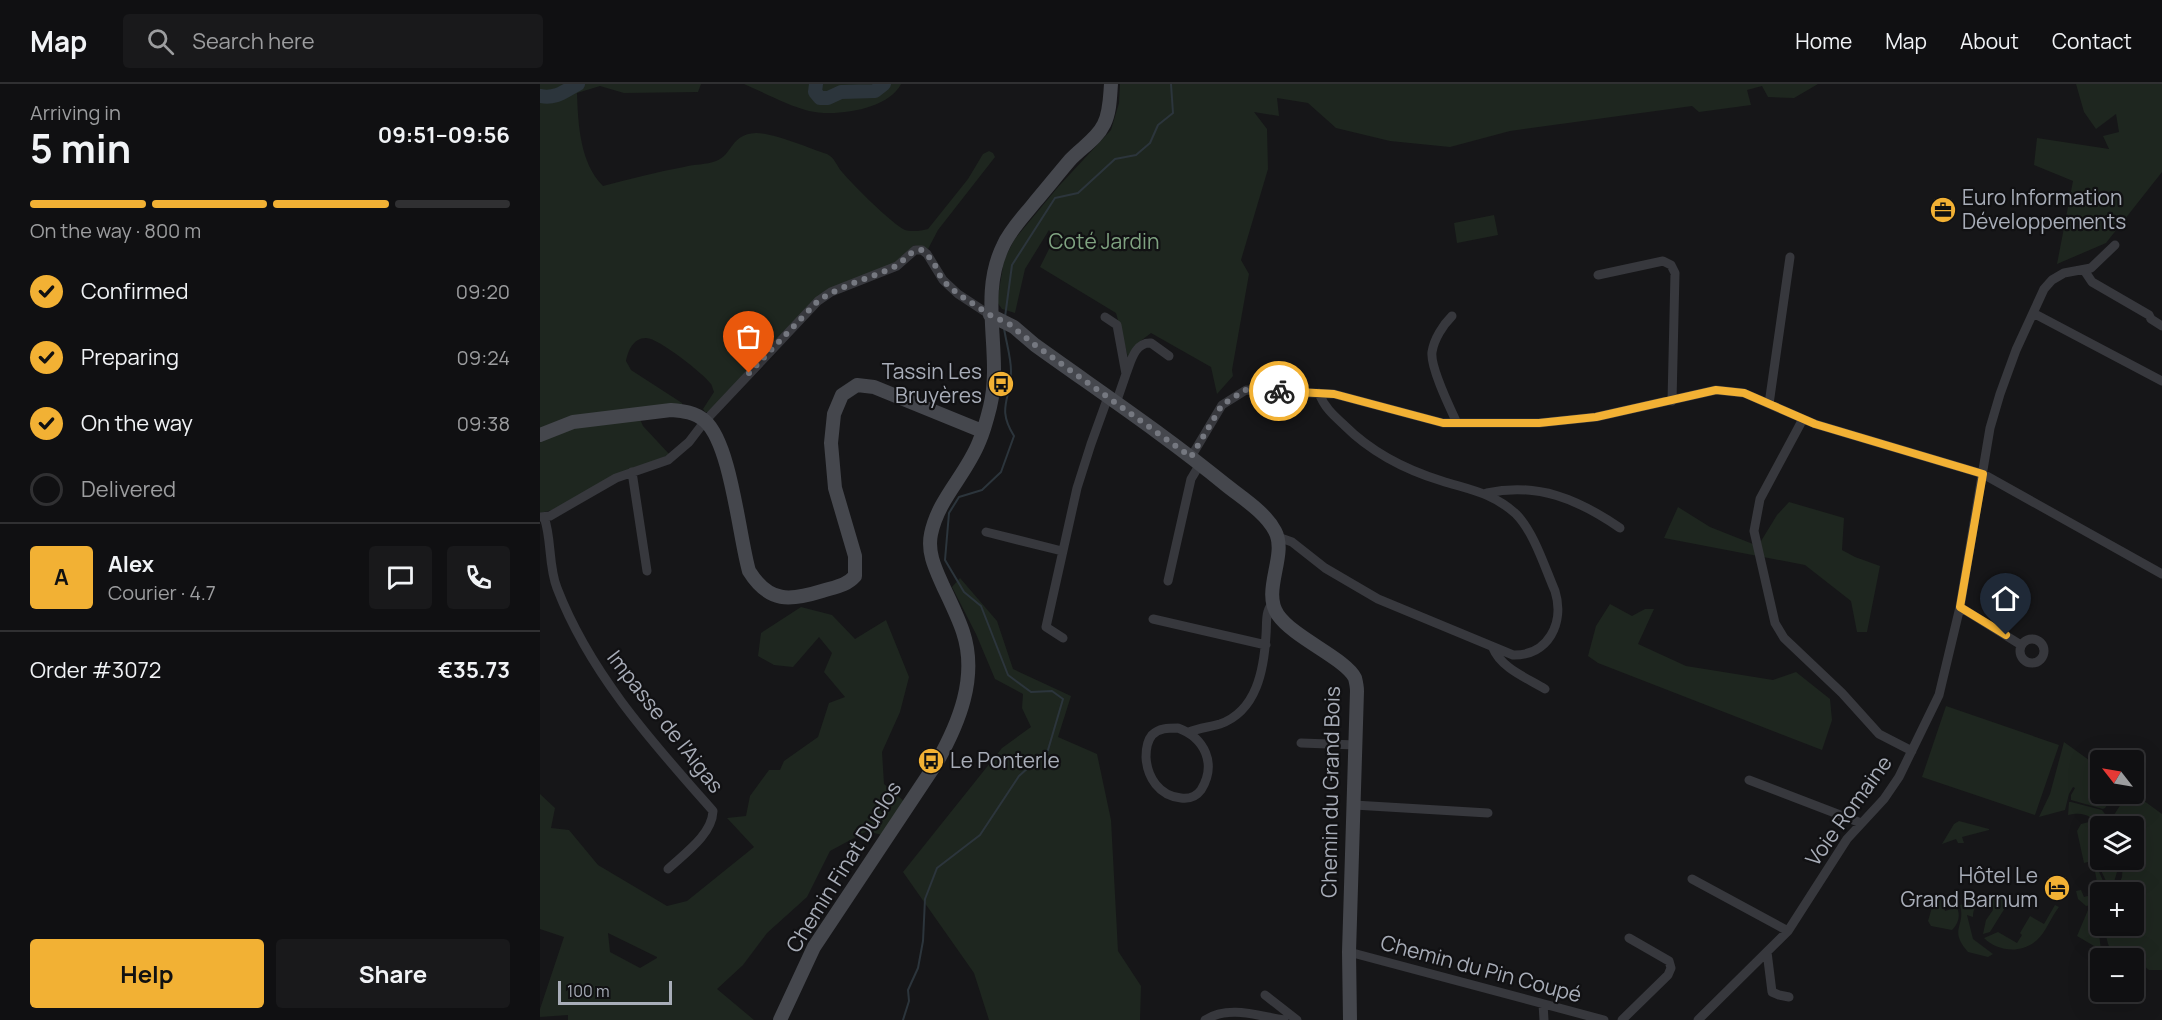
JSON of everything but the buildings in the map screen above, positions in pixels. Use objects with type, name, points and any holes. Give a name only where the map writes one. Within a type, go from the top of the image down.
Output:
[{"type":"street","name":"Chemin Finat Duclos","points":[[780,1020],[814,947],[937,762],[951,737],[959,715],[966,692],[967,648],[963,632],[932,558],[930,536],[940,506],[979,443],[990,405],[1000,320],[993,276],[997,260],[1004,243],[1017,224],[1070,160],[1096,136],[1103,126],[1108,116],[1111,84]]},
{"type":"street","name":"Voie Romaine","points":[[1698,1020],[1788,932],[1846,839],[1890,792],[1938,695],[1960,607],[1990,428],[2000,394],[2033,313],[2044,289],[2052,280],[2064,273],[2091,268],[2115,245]]},
{"type":"street","points":[[542,517],[550,516],[616,478],[668,460],[689,442],[705,421],[818,301],[831,292],[897,266],[915,250],[922,250],[927,254],[942,280],[958,294],[1000,320],[1196,460],[1258,511],[1274,529],[1278,537],[1272,604],[1267,610],[1266,645],[1256,690],[1246,706],[1235,716],[1220,724],[1188,732],[1178,728],[1163,729],[1151,736],[1146,748],[1147,768],[1153,781],[1160,790],[1175,798],[1187,799],[1198,795],[1206,782],[1209,768],[1199,741],[1188,732]]},
{"type":"street","points":[[1769,404],[1790,257]]},
{"type":"street","points":[[1598,275],[1663,261],[1671,265],[1675,273],[1672,400]]},
{"type":"street","points":[[2084,270],[2092,282],[2149,315],[2162,326]]},
{"type":"street","points":[[2033,313],[2162,381]]},
{"type":"street","points":[[1452,316],[1443,325],[1431,354],[1440,386],[1457,423]]},
{"type":"street","points":[[1105,317],[1117,324],[1126,374]]},
{"type":"street","points":[[1063,638],[1046,627],[1080,477],[1112,400],[1138,348],[1142,344],[1151,343],[1169,356]]},
{"type":"street","points":[[540,435],[573,422],[660,411],[685,411],[705,421],[712,430],[722,452],[749,571],[766,591],[789,598],[798,598],[848,584],[855,576],[855,556],[835,488],[831,443],[834,414],[842,395],[857,385],[874,387],[982,431]]},
{"type":"street","points":[[1168,581],[1196,460],[1222,405],[1245,390],[1334,394],[1443,423],[1550,422],[1596,417],[1716,390],[1744,393],[1803,419],[1983,474],[2162,574]]},
{"type":"street","points":[[1278,537],[1292,542],[1325,568],[1378,599],[1513,655],[1524,656],[1535,652],[1549,640],[1554,631],[1559,610],[1555,591],[1523,521],[1487,493],[1425,475],[1370,447],[1354,435],[1323,404],[1319,393]]},
{"type":"street","points":[[1803,419],[1760,499],[1754,531],[1775,623],[1784,638],[1829,680],[1879,734],[1912,751]]},
{"type":"street","points":[[632,472],[647,571]]},
{"type":"street","points":[[1487,493],[1519,489],[1555,495],[1588,507],[1620,528]]},
{"type":"street","name":"Impasse de l'Aigas","points":[[542,517],[556,585],[589,655],[613,691],[713,811],[713,817],[704,835],[668,869]]},
{"type":"street","points":[[986,532],[1062,551]]},
{"type":"street","name":"Chemin du Grand Bois","points":[[1272,604],[1288,627],[1347,668],[1355,678],[1357,692],[1349,952],[1350,1020]]},
{"type":"street","points":[[1960,607],[2021,645]]},
{"type":"street","points":[[1152,619],[1266,645]]},
{"type":"street","points":[[1493,648],[1496,657],[1503,664],[1545,689]]},
{"type":"street","points":[[1301,743],[1356,745]]},
{"type":"street","points":[[1749,780],[1861,823]]},
{"type":"street","points":[[1354,805],[1488,813]]},
{"type":"street","points":[[1692,879],[1788,932]]},
{"type":"street","points":[[1622,1020],[1668,975],[1671,968],[1669,961],[1629,938]]},
{"type":"street","name":"Chemin du Pin Coupé","points":[[1349,952],[1604,1020]]},
{"type":"street","points":[[1767,952],[1772,992],[1779,996],[1789,997]]},
{"type":"street","points":[[1265,995],[1297,1020]]},
{"type":"street","points":[[1543,1004],[1544,1020]]},
{"type":"street","points":[[1205,1020],[1215,1014],[1226,1012],[1284,1020]]},
{"type":"green space","points":[[540,84],[701,84],[698,92],[624,93],[600,86],[577,93],[578,117],[585,155],[595,177],[603,186],[712,162],[722,158],[741,137],[756,133],[772,135],[827,154],[854,185],[891,220],[905,230],[917,231],[928,229],[968,179],[983,154],[989,151],[995,157],[938,230],[928,249],[914,245],[895,264],[830,290],[710,412],[705,412],[703,409],[714,392],[711,384],[699,372],[670,349],[652,339],[641,339],[634,343],[626,361],[631,370],[682,403],[682,407],[636,410],[643,426],[670,455],[552,510],[540,513]]},
{"type":"green space","points":[[744,84],[901,84],[894,93],[873,106],[846,112],[820,113],[784,102]]},
{"type":"green space","name":"Coté Jardin","points":[[1120,84],[1818,84],[1794,98],[1768,97],[1762,86],[1747,90],[1751,105],[1699,112],[1692,106],[1510,131],[1450,147],[1390,141],[1336,128],[1308,103],[1277,98],[1279,116],[1254,112],[1267,129],[1268,169],[1241,260],[1249,274],[1232,370],[1233,376],[1217,394],[1211,367],[1151,333],[1138,343],[1129,361],[1116,313],[1040,267],[1054,239],[1049,230],[1025,269],[1015,313],[1002,309],[997,302],[1004,260],[1014,240],[1058,187],[1111,130],[1119,103]]},
{"type":"green space","points":[[2076,84],[2162,84],[2162,172],[2106,243],[2057,264],[2073,181],[2034,165],[2037,138],[2109,149],[2103,136],[2119,132],[2116,114],[2096,129],[2084,112]]},
{"type":"green space","points":[[1494,215],[1498,235],[1457,243],[1454,223]]},
{"type":"green space","points":[[1789,502],[1844,518],[1842,550],[1880,566],[1867,632],[1857,632],[1851,601],[1805,565],[1664,538],[1678,507],[1710,527],[1758,546],[1777,515]]},
{"type":"green space","points":[[960,578],[997,621],[1013,669],[1071,696],[1058,737],[1097,754],[1111,820],[1118,951],[1141,986],[1140,1020],[989,1020],[974,973],[903,872],[1002,748],[1031,727],[1022,708],[1023,694],[995,679],[976,634],[952,587]]},
{"type":"green space","points":[[1610,604],[1632,616],[1645,609],[1654,609],[1638,644],[1686,666],[1773,680],[1796,672],[1830,699],[1832,720],[1822,750],[1598,663],[1588,656],[1596,626]]},
{"type":"green space","points":[[801,607],[832,615],[855,639],[886,620],[909,677],[900,712],[882,752],[884,784],[905,802],[882,835],[867,831],[830,851],[807,897],[767,933],[743,965],[717,989],[754,1020],[568,1020],[568,1015],[540,1017],[540,1009],[564,937],[540,929],[540,794],[555,808],[551,828],[569,830],[598,865],[667,906],[687,901],[754,847],[727,818],[746,816],[750,796],[769,770],[780,770],[784,761],[818,737],[829,703],[845,697],[824,672],[832,653],[819,637],[793,667],[774,665],[758,656],[761,633]],"holes":[[[608,933],[657,957],[640,968],[610,952]]]},
{"type":"green space","points":[[1946,706],[2059,745],[2035,815],[1922,777]]},
{"type":"green space","points":[[2064,742],[2090,761],[2090,804],[2108,804],[2103,809],[2071,800],[2075,788],[2073,787],[2065,810],[2039,817],[2050,794]]},
{"type":"green space","points":[[2144,801],[2162,814],[2162,970],[2149,970],[2144,966],[2144,948],[2110,948],[2107,939],[2107,936],[2144,936],[2144,882],[2120,882],[2122,870],[2144,870],[2144,816],[2113,816],[2121,804],[2144,804]]},
{"type":"green space","points":[[2069,802],[2102,810],[2106,816],[2068,815]]},
{"type":"green space","points":[[1959,821],[1989,830],[1962,837],[1964,843],[1958,843],[1956,839],[1942,844],[1954,824]]},
{"type":"green space","points":[[2090,823],[2090,862],[2084,863],[2077,831],[2081,824]]},
{"type":"green space","points":[[2095,870],[2098,870],[2104,882],[2097,882]]},
{"type":"green space","points":[[2101,870],[2116,870],[2114,882],[2106,882]]},
{"type":"green space","points":[[2081,890],[2084,897],[2090,895],[2090,905],[2086,906],[2078,899],[2076,891]]},
{"type":"green space","points":[[1992,894],[2008,903],[1990,932],[1983,934],[1986,920],[1993,910],[1993,906],[1986,900],[1976,906],[1973,917],[1967,915],[1973,939],[1993,954],[1988,957],[1968,952],[1958,933],[1961,918],[1960,905]]},
{"type":"green space","points":[[1942,899],[1945,911],[1955,908],[1954,905],[1958,909],[1958,919],[1952,930],[1931,926],[1928,921],[1933,904]]},
{"type":"green space","points":[[2055,905],[2059,907],[2043,933],[2031,945],[2010,950],[1996,946],[1984,938],[1998,932],[2017,943],[2030,916],[2044,924]]},
{"type":"green space","points":[[2090,910],[2090,936],[2099,936],[2101,948],[2077,936]]},
{"type":"waterway","points":[[540,96],[556,95],[578,84]]},
{"type":"waterway","points":[[816,84],[815,92],[820,98],[828,98],[841,92],[875,91],[884,84]]},
{"type":"waterway","points":[[1005,317],[1012,265],[1055,198],[1078,193],[1115,159],[1136,155],[1150,143],[1158,125],[1173,113],[1171,84]]},
{"type":"waterway","points":[[903,1020],[909,1001],[908,990],[918,968],[923,941],[925,899],[937,868],[980,835],[1019,776],[1048,750],[1063,699],[1052,691],[1031,692],[1008,675],[981,606],[964,592],[945,560],[949,513],[959,497],[982,490],[1001,472],[1014,436],[1005,410],[1011,371],[1004,328]]},
{"type":"way so far","points":[[749,373],[818,301],[831,292],[897,266],[910,253],[922,250],[933,261],[942,280],[958,294],[990,315],[1014,327],[1035,345],[1191,457],[1222,405],[1245,390],[1279,391]]},
{"type":"place","name":"Euro Information Développements","points":[[1943,210]]},
{"type":"place","name":"Tassin Les Bruyères","points":[[1001,384]]},
{"type":"place","name":"Le Ponterle","points":[[931,761]]},
{"type":"place","name":"Hôtel Le Grand Barnum","points":[[2057,888]]},
{"type":"route","points":[[1279,391],[1334,394],[1443,423],[1539,423],[1596,417],[1716,390],[1744,393],[1815,424],[1983,474],[1960,607],[2006,635]]}]
